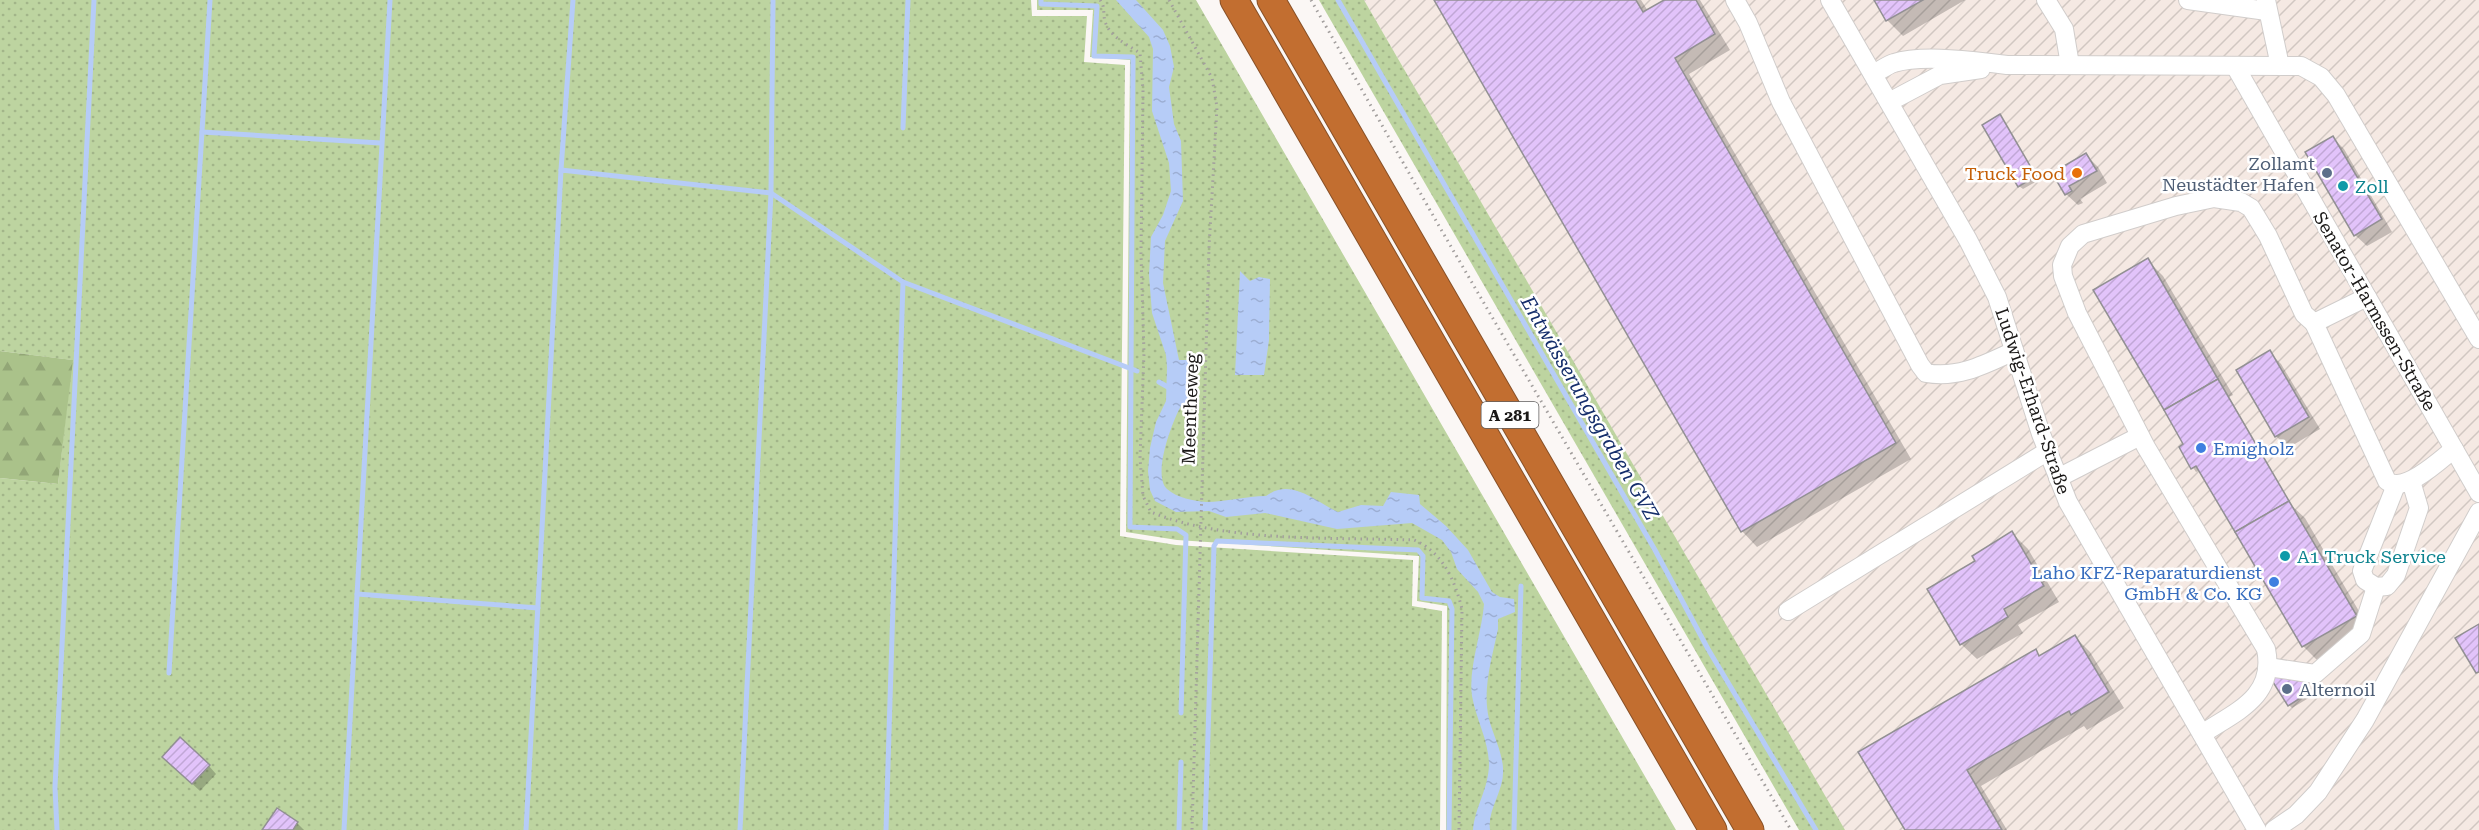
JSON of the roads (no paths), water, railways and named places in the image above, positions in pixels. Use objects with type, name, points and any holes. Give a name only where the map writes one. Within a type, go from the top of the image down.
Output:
[{"type":"highway","name":"A 281","points":[[1234,0],[1713,830]]},
{"type":"highway","name":"A 281","points":[[1271,0],[1750,830]]},
{"type":"street","points":[[1735,0],[1748,23],[1781,102],[1926,373],[1949,375],[1983,366],[2014,351]]},
{"type":"street","name":"Ludwig-Erhard-Straße","points":[[1830,0],[1997,297],[2048,451],[2068,502],[2257,830]]},
{"type":"street","points":[[2046,0],[2064,29],[2070,65]]},
{"type":"street","points":[[2188,0],[2267,5],[2280,66]]},
{"type":"street","points":[[1873,75],[1894,63],[1915,60],[1974,61],[2007,65],[2301,66],[2321,77],[2336,95],[2479,339]]},
{"type":"street","points":[[1889,102],[1940,75],[2007,65]]},
{"type":"street","name":"Senator-Harmssen-Straße","points":[[2235,66],[2479,493]]},
{"type":"street","points":[[2202,734],[2255,698],[2264,684],[2268,668],[2263,640],[2140,436],[2077,313],[2063,276],[2062,265],[2070,246],[2083,234],[2176,206],[2214,198],[2241,202],[2251,208],[2268,236],[2301,309],[2314,323],[2383,477],[2392,485],[2403,483],[2454,449]]},
{"type":"street","points":[[2314,323],[2367,297]]},
{"type":"street","points":[[2058,478],[2140,436]]},
{"type":"street","points":[[1788,611],[2048,451]]},
{"type":"street","points":[[2403,483],[2420,508],[2396,575],[2387,586],[2376,587],[2365,580],[2362,571],[2403,483]]},
{"type":"street","points":[[2274,830],[2296,815],[2318,792],[2359,729],[2479,512]]},
{"type":"street","points":[[2268,668],[2315,674],[2361,634],[2376,587]]},
{"type":"water","points":[[1116,0],[1136,0],[1163,30],[1170,46],[1174,67],[1169,87],[1174,124],[1181,141],[1183,201],[1165,241],[1163,283],[1179,360],[1190,360],[1192,405],[1181,406],[1173,424],[1162,461],[1163,482],[1167,489],[1176,495],[1206,502],[1266,496],[1285,489],[1294,490],[1338,512],[1361,505],[1383,506],[1391,492],[1419,495],[1420,504],[1446,526],[1468,550],[1492,592],[1500,597],[1514,599],[1515,612],[1498,619],[1487,685],[1489,719],[1503,768],[1501,784],[1491,815],[1490,830],[1473,830],[1487,781],[1489,763],[1471,685],[1484,604],[1478,592],[1457,569],[1451,552],[1442,540],[1412,523],[1337,529],[1265,513],[1226,517],[1209,511],[1176,512],[1155,501],[1150,490],[1148,471],[1150,448],[1156,422],[1166,401],[1167,367],[1166,355],[1152,313],[1149,275],[1151,237],[1163,215],[1171,191],[1169,163],[1152,111],[1153,49],[1149,37]]},
{"type":"water","points":[[1240,271],[1250,281],[1259,277],[1270,279],[1269,340],[1264,375],[1235,375]]},
{"type":"waterway","points":[[57,830],[55,787],[94,0]]},
{"type":"waterway","points":[[169,673],[210,0]]},
{"type":"waterway","points":[[344,830],[390,0]]},
{"type":"waterway","points":[[561,170],[573,0]]},
{"type":"waterway","points":[[740,830],[771,193],[773,0]]},
{"type":"waterway","points":[[903,128],[908,0]]},
{"type":"waterway","points":[[1041,0],[1041,4],[1097,6],[1094,56],[1133,57],[1130,527],[1177,529],[1186,535],[1181,713]]},
{"type":"waterway","name":"Entwässerungsgraben GVZ","points":[[1338,0],[1655,550],[1708,649],[1816,830]]},
{"type":"waterway","points":[[202,132],[381,143]]},
{"type":"waterway","points":[[526,830],[561,170],[771,193],[903,282],[1137,371]]},
{"type":"waterway","points":[[886,830],[903,282]]},
{"type":"waterway","points":[[1159,382],[1173,390]]},
{"type":"waterway","points":[[1205,830],[1214,546],[1217,541],[1418,550],[1423,556],[1422,598],[1449,601],[1452,609],[1449,830]]},
{"type":"waterway","points":[[1514,830],[1521,586]]},
{"type":"waterway","points":[[357,594],[538,608]]},
{"type":"waterway","points":[[1179,830],[1181,762]]},
{"type":"place","name":"Truck Food","points":[[2077,173]]},
{"type":"place","name":"Zollamt Neustädter Hafen","points":[[2327,173]]},
{"type":"place","name":"Zoll","points":[[2343,186]]},
{"type":"place","name":"Emigholz","points":[[2201,448]]},
{"type":"place","name":"A1 Truck Service","points":[[2285,556]]},
{"type":"place","name":"Laho KFZ-Reparaturdienst GmbH & Co. KG","points":[[2274,582]]},
{"type":"place","name":"Alternoil","points":[[2287,689]]}]
